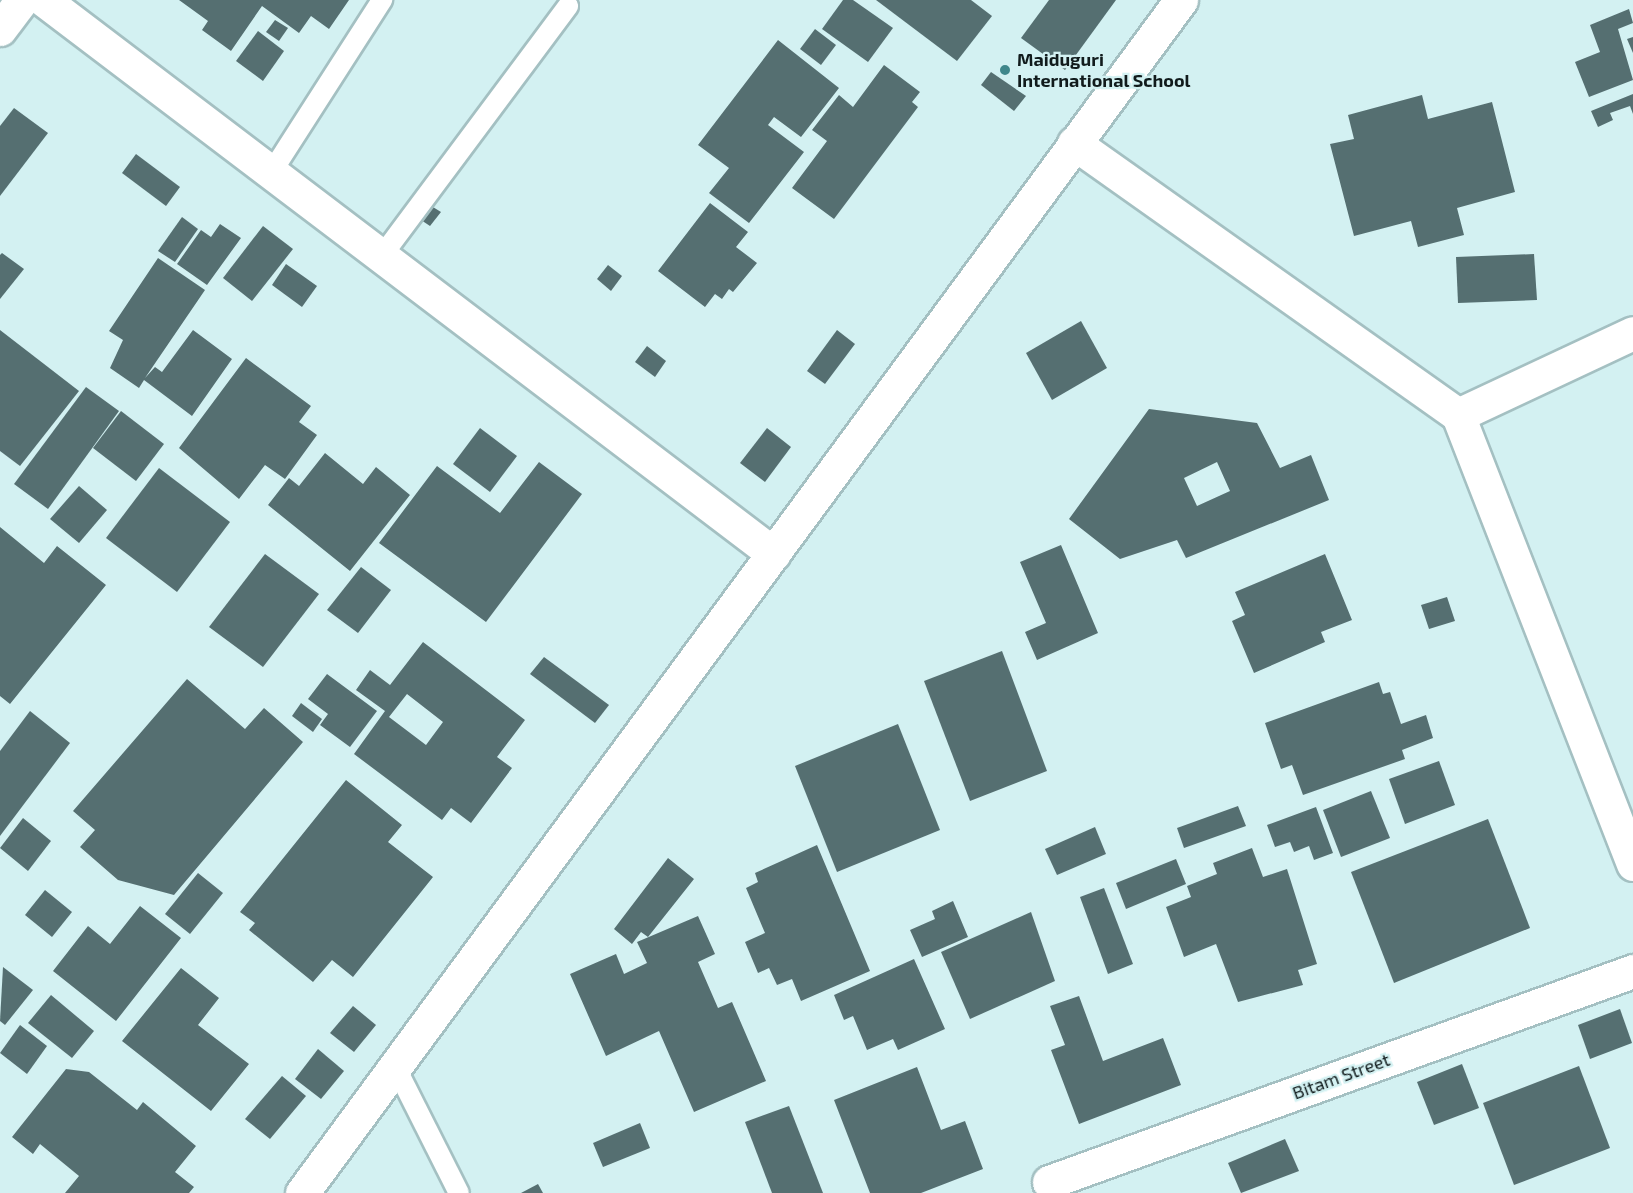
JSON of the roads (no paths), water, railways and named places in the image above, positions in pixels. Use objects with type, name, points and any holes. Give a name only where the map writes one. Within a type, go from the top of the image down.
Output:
[{"type":"street","points":[[0,29],[22,0]]},
{"type":"street","points":[[44,0],[774,554]]},
{"type":"street","points":[[302,1193],[394,1064],[774,554],[1181,0]]},
{"type":"street","points":[[1074,143],[1458,414],[1633,864]]},
{"type":"street","points":[[1458,414],[1633,333]]},
{"type":"street","name":"Bitam Street","points":[[1049,1182],[1633,971]]},
{"type":"lane","points":[[271,172],[382,0]]},
{"type":"lane","points":[[381,257],[568,6]]},
{"type":"lane","points":[[394,1064],[459,1193]]},
{"type":"place","name":"Maiduguri International School","points":[[1005,70]]}]
